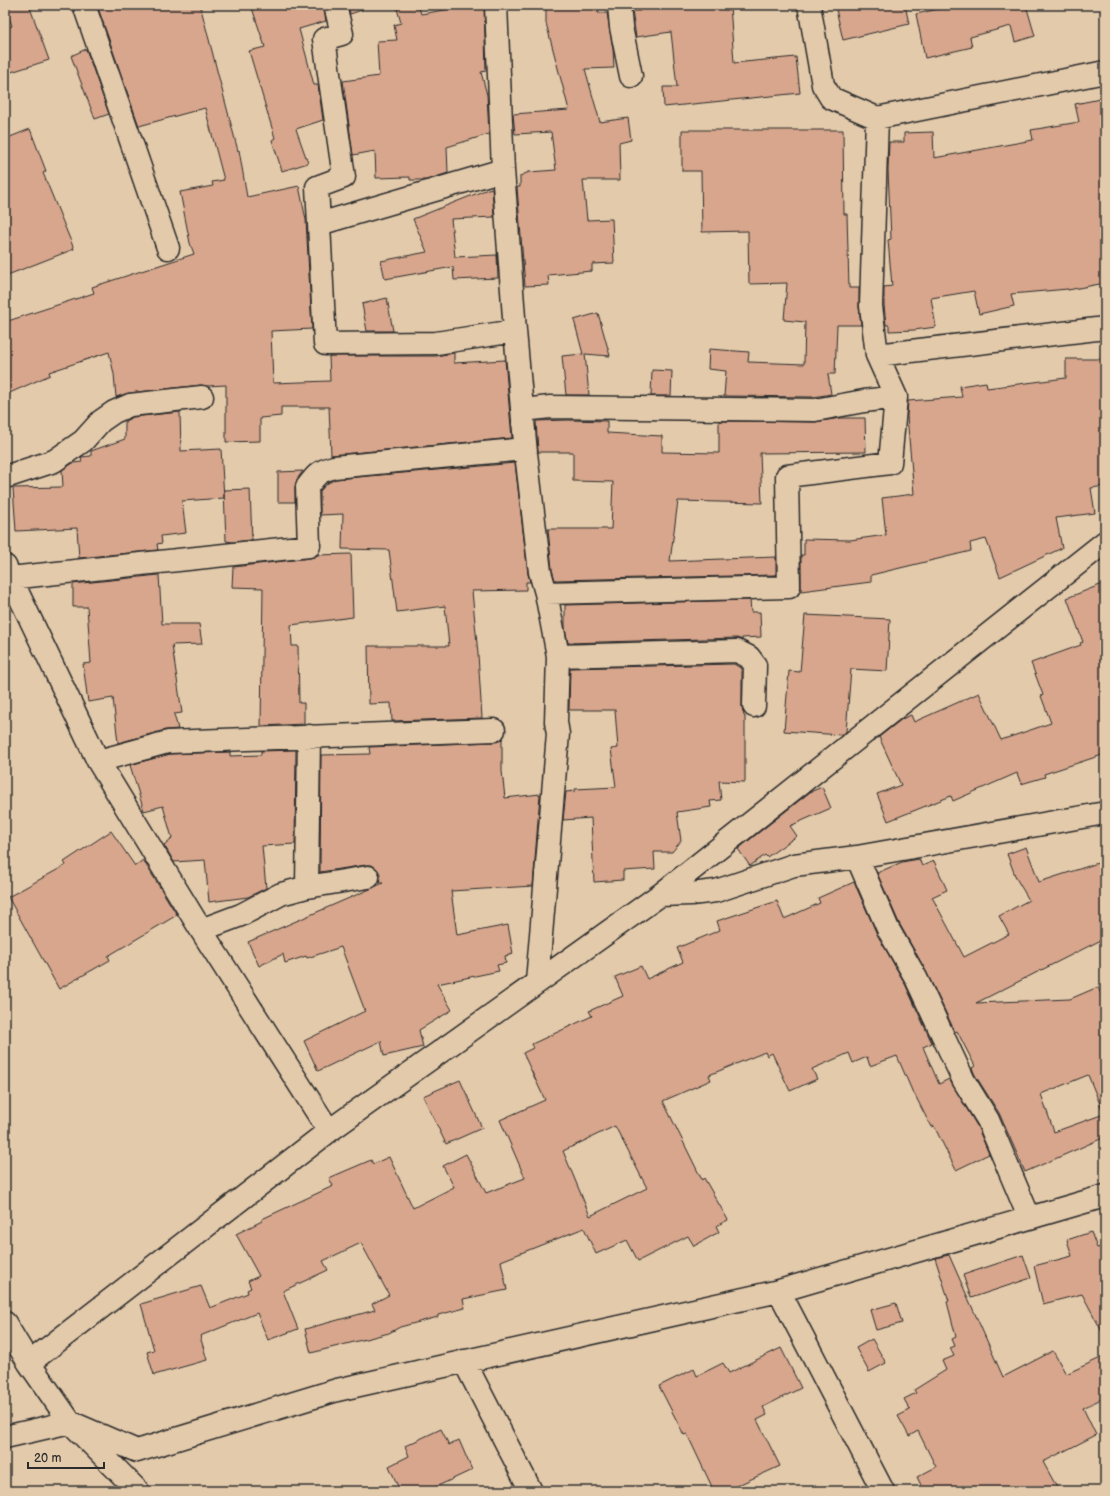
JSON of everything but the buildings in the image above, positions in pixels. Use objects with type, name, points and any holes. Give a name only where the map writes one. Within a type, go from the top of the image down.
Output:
[{"type":"street","points":[[84,5],[168,248]]},
{"type":"street","points":[[335,5],[342,34],[324,39],[344,176],[317,187],[325,344],[436,343],[515,331]]},
{"type":"street","points":[[496,5],[503,170],[515,331],[526,449],[540,572],[546,593],[558,656],[556,722],[558,734],[537,982]]},
{"type":"street","points":[[619,5],[621,27],[631,76]]},
{"type":"street","points":[[809,5],[823,85],[831,98],[877,118],[1105,72]]},
{"type":"street","points":[[546,593],[789,587],[787,476],[890,463],[896,396],[877,355],[872,306],[877,118]]},
{"type":"street","points":[[319,224],[503,170]]},
{"type":"street","points":[[877,355],[1105,328]]},
{"type":"street","points":[[523,410],[550,407],[815,410],[896,396]]},
{"type":"street","points":[[5,477],[54,461],[83,441],[101,421],[114,412],[130,405],[202,397]]},
{"type":"street","points":[[329,1131],[200,930],[98,761],[8,572],[309,546],[307,486],[317,474],[323,470],[334,467],[526,449]]},
{"type":"street","points":[[29,1363],[329,1131],[660,895],[1104,545]]},
{"type":"street","points":[[558,656],[737,651],[749,657],[755,665],[754,706]]},
{"type":"street","points":[[98,761],[168,742],[494,730]]},
{"type":"street","points":[[307,887],[309,736]]},
{"type":"street","points":[[660,895],[691,894],[716,891],[794,865],[857,857],[1105,812]]},
{"type":"street","points":[[857,857],[888,928],[916,978],[964,1081],[988,1120],[1029,1218]]},
{"type":"street","points":[[200,930],[241,915],[281,894],[307,887],[368,877]]},
{"type":"street","points":[[5,1437],[70,1422],[137,1451],[337,1390],[779,1291],[1105,1196]]},
{"type":"street","points":[[779,1291],[884,1491]]},
{"type":"street","points":[[5,1323],[29,1363],[70,1422],[138,1491]]},
{"type":"street","points":[[464,1361],[531,1491]]}]
